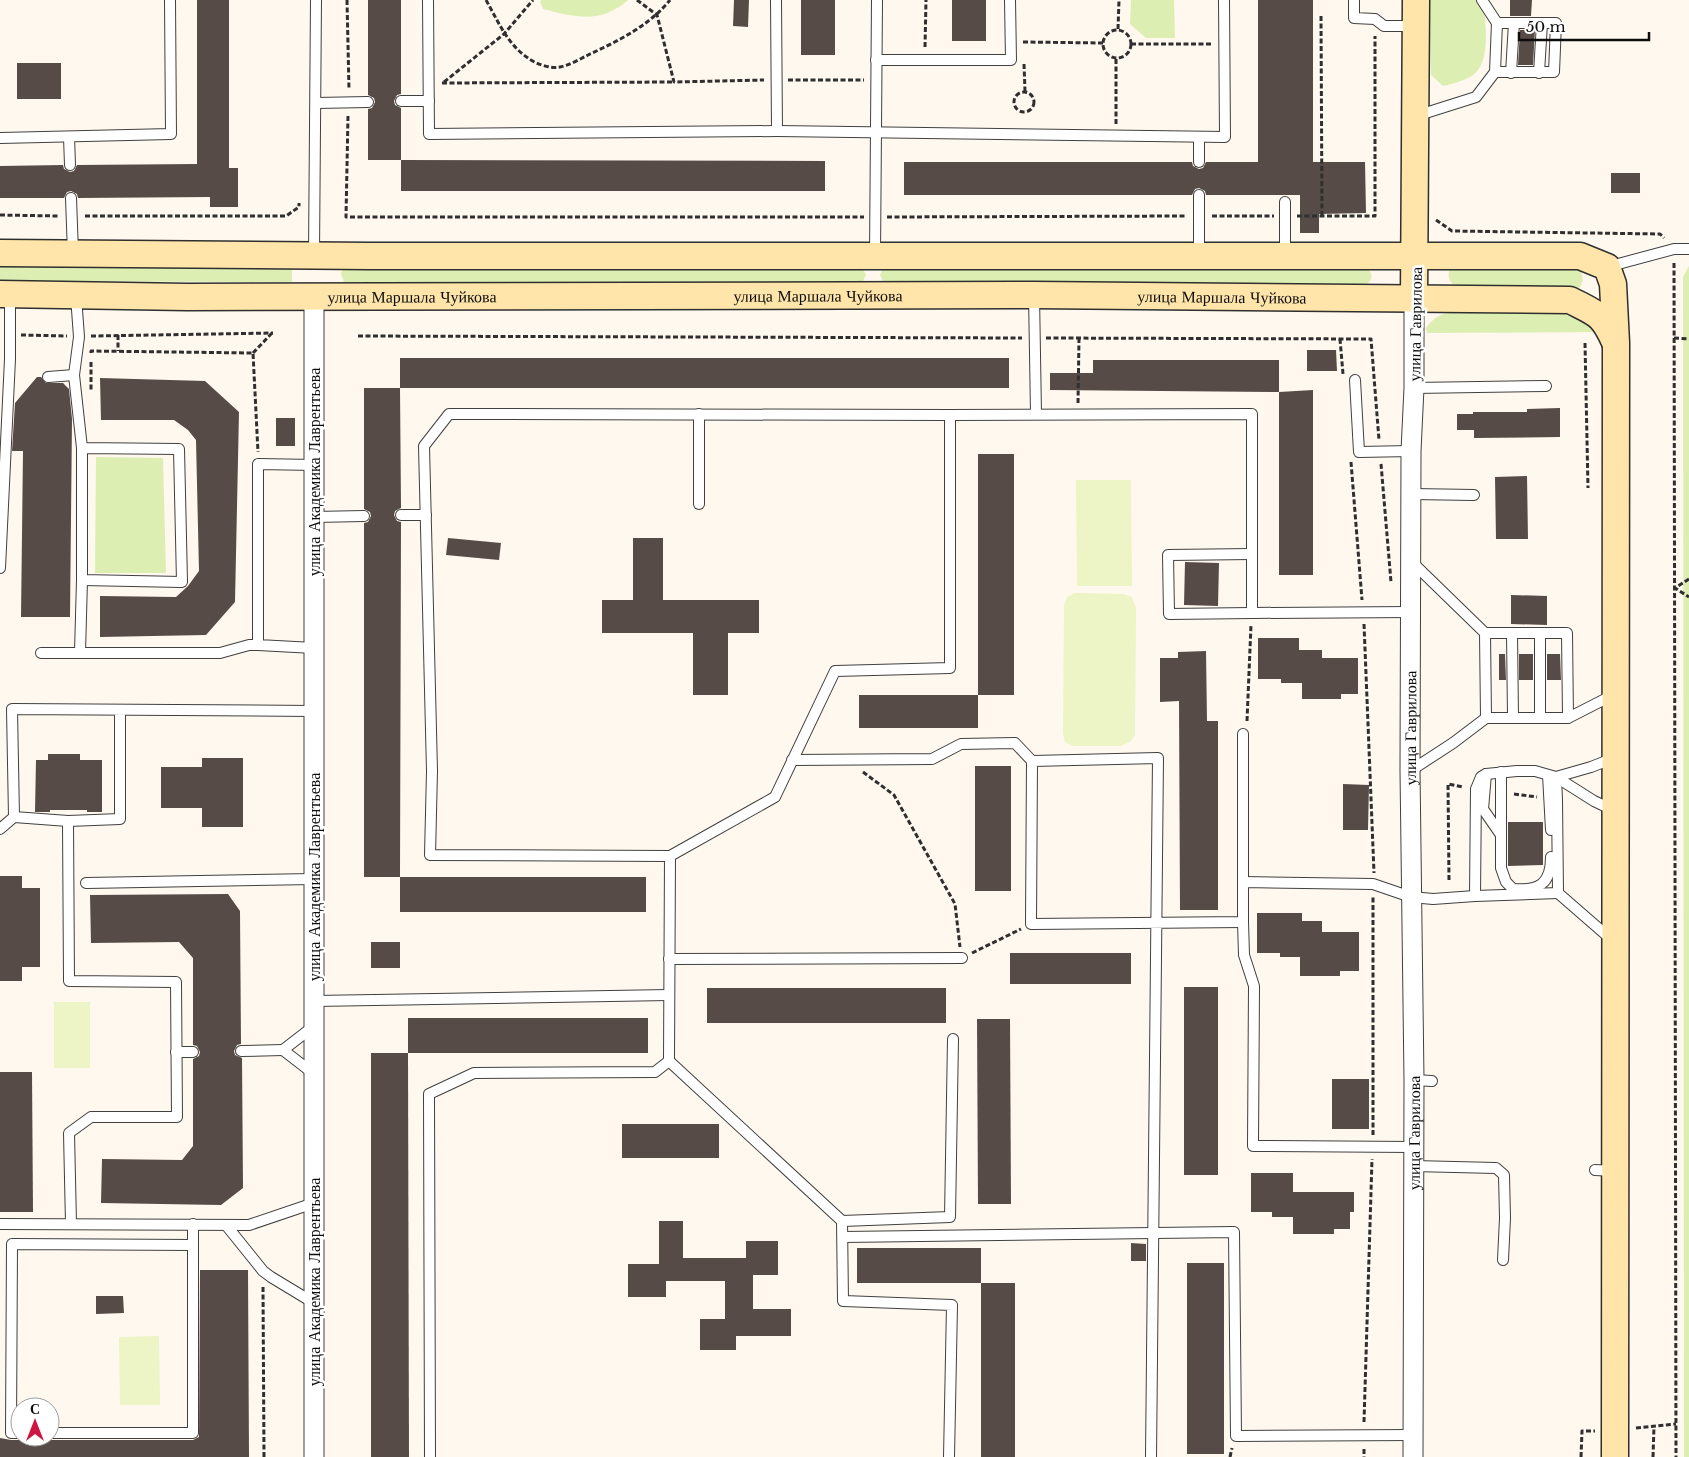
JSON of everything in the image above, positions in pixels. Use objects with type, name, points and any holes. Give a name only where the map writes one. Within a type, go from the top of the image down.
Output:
[{"type":"main road","name":"улица Гаврилова","points":[[1414,298],[1416,255],[1416,0]]},
{"type":"main road","points":[[0,254],[1580,256],[1607,267],[1613,284],[1616,343],[1614,942],[1605,1171],[1615,1457]]},
{"type":"main road","points":[[314,255],[314,297]]},
{"type":"main road","points":[[874,296],[875,256]]},
{"type":"main road","name":"улица Маршала Чуйкова","points":[[5,294],[314,297],[1034,295],[1570,300],[1598,314],[1607,325],[1616,343]]},
{"type":"street","name":"улица Академика Лаврентьева","points":[[314,297],[314,1457]]},
{"type":"street","name":"улица Гаврилова","points":[[1414,298],[1414,388],[1411,451],[1412,562],[1402,612],[1410,771],[1411,897],[1423,1081],[1413,1147],[1415,1449]]},
{"type":"lane","points":[[0,138],[171,134],[170,0]]},
{"type":"lane","points":[[314,255],[316,0]]},
{"type":"lane","points":[[428,0],[429,134],[777,131],[1225,138],[1224,0]]},
{"type":"lane","points":[[776,0],[777,131]]},
{"type":"lane","points":[[875,256],[877,0]]},
{"type":"lane","points":[[876,60],[1010,60],[1010,0]]},
{"type":"lane","points":[[1354,0],[1354,18],[1375,19],[1384,26],[1416,26]]},
{"type":"lane","points":[[1416,117],[1476,97],[1496,72],[1498,22],[1482,0]]},
{"type":"lane","points":[[1496,72],[1554,72],[1556,23],[1498,22]]},
{"type":"lane","points":[[1511,73],[1514,22]]},
{"type":"lane","points":[[1539,73],[1542,23]]},
{"type":"lane","points":[[401,101],[429,101]]},
{"type":"lane","points":[[316,103],[368,102]]},
{"type":"lane","points":[[69,137],[70,165]]},
{"type":"lane","points":[[1198,137],[1198,162]]},
{"type":"lane","points":[[1198,195],[1198,257]]},
{"type":"lane","points":[[71,198],[73,254]]},
{"type":"lane","points":[[1285,202],[1285,256]]},
{"type":"lane","points":[[1607,267],[1674,249],[1689,249]]},
{"type":"lane","points":[[0,568],[10,359],[5,294]]},
{"type":"lane","points":[[1034,295],[1036,414]]},
{"type":"lane","points":[[76,296],[79,337],[74,375],[82,448],[80,652]]},
{"type":"lane","points":[[48,377],[74,375]]},
{"type":"lane","points":[[66,386],[74,375]]},
{"type":"lane","points":[[1355,380],[1360,452],[1411,451]]},
{"type":"lane","points":[[1414,388],[1546,386]]},
{"type":"lane","points":[[950,415],[950,668],[835,672],[774,797],[670,856],[430,855],[432,771],[424,446],[449,414],[1252,414],[1252,613]]},
{"type":"lane","points":[[699,414],[699,504]]},
{"type":"lane","points":[[82,448],[179,450],[182,582],[82,580]]},
{"type":"lane","points":[[258,645],[258,464],[315,465]]},
{"type":"lane","points":[[1412,494],[1474,495]]},
{"type":"lane","points":[[401,516],[426,515]]},
{"type":"lane","points":[[314,517],[364,516]]},
{"type":"lane","points":[[1252,554],[1168,555],[1169,614],[1402,612]]},
{"type":"lane","points":[[1412,562],[1485,633],[1567,633],[1568,718]]},
{"type":"lane","points":[[1485,633],[1486,718]]},
{"type":"lane","points":[[1512,633],[1513,718]]},
{"type":"lane","points":[[1540,633],[1540,718]]},
{"type":"lane","points":[[41,653],[220,653],[249,645],[314,648]]},
{"type":"lane","points":[[1410,771],[1453,743],[1486,718],[1568,718],[1616,693]]},
{"type":"lane","points":[[14,817],[12,709],[314,711]]},
{"type":"lane","points":[[0,829],[14,817],[68,821],[120,818],[120,710]]},
{"type":"lane","points":[[1243,734],[1242,882],[1244,956],[1254,986],[1253,1146],[1413,1147]]},
{"type":"lane","points":[[792,760],[932,760],[960,744],[1015,743],[1032,761],[1031,924],[1243,922]]},
{"type":"lane","points":[[1552,776],[1592,767],[1615,757]]},
{"type":"lane","points":[[1032,761],[1158,758],[1151,1457]]},
{"type":"lane","points":[[1475,896],[1476,789],[1481,777],[1486,774],[1501,772],[1535,771],[1552,776],[1614,811]]},
{"type":"lane","points":[[1501,772],[1501,868],[1506,882],[1513,890],[1527,890],[1540,886],[1547,879],[1551,870],[1552,776]]},
{"type":"lane","points":[[1486,774],[1484,809],[1501,835]]},
{"type":"lane","points":[[1552,776],[1557,800],[1558,894]]},
{"type":"lane","points":[[68,821],[70,981],[176,982],[177,1117],[91,1117],[69,1133],[71,1224]]},
{"type":"lane","points":[[670,856],[669,1061],[842,1221],[843,1301],[952,1304],[949,1457]]},
{"type":"lane","points":[[86,883],[314,879]]},
{"type":"lane","points":[[1242,882],[1373,884],[1411,897],[1433,899],[1558,894],[1614,942]]},
{"type":"lane","points":[[669,959],[962,958]]},
{"type":"lane","points":[[314,1001],[669,995]]},
{"type":"lane","points":[[242,1051],[283,1050],[314,1026]]},
{"type":"lane","points":[[842,1221],[950,1217],[953,1039]]},
{"type":"lane","points":[[283,1050],[314,1074]]},
{"type":"lane","points":[[176,1052],[194,1052]]},
{"type":"lane","points":[[430,1457],[429,1094],[474,1073],[655,1072],[669,1061]]},
{"type":"lane","points":[[1413,1166],[1496,1168],[1504,1175],[1504,1260]]},
{"type":"lane","points":[[0,1224],[249,1225],[314,1203]]},
{"type":"lane","points":[[60,1433],[116,1435],[193,1433],[194,1224]]},
{"type":"lane","points":[[226,1225],[263,1271],[314,1303]]},
{"type":"lane","points":[[843,1237],[1234,1232],[1236,1436],[1415,1449]]},
{"type":"lane","points":[[12,1397],[12,1244],[194,1245]]},
{"type":"path","points":[[486,0],[504,34],[528,58],[540,65],[560,67],[621,40],[657,15],[670,0]]},
{"type":"path","points":[[443,82],[504,34],[533,0]]},
{"type":"path","points":[[637,0],[657,15],[674,82]]},
{"type":"path","points":[[925,60],[926,0]]},
{"type":"path","points":[[1118,0],[1118,30]]},
{"type":"path","points":[[1321,16],[1322,216]]},
{"type":"path","points":[[346,217],[1375,216],[1375,19]]},
{"type":"path","points":[[1118,30],[1125,32],[1131,44],[1130,50],[1126,55],[1116,58],[1105,50],[1103,43],[1110,31],[1118,30]]},
{"type":"path","points":[[1010,41],[1103,43]]},
{"type":"path","points":[[1131,44],[1224,44]]},
{"type":"path","points":[[1116,58],[1116,135]]},
{"type":"path","points":[[429,83],[875,80]]},
{"type":"path","points":[[1024,91],[1032,95],[1034,102],[1030,110],[1023,112],[1015,108],[1013,100],[1017,94],[1024,91]]},
{"type":"path","points":[[0,215],[286,216]]},
{"type":"path","points":[[9,334],[79,337],[118,334],[273,333],[253,352],[91,351],[91,390]]},
{"type":"path","points":[[118,334],[118,351]]},
{"type":"path","points":[[358,336],[1370,339],[1380,452],[1402,612]]},
{"type":"path","points":[[1078,414],[1079,338]]},
{"type":"path","points":[[1676,1457],[1674,338],[1689,339]]},
{"type":"path","points":[[1585,343],[1588,488]]},
{"type":"path","points":[[253,352],[258,464]]},
{"type":"path","points":[[1674,588],[1689,579]]},
{"type":"path","points":[[1674,588],[1689,597]]},
{"type":"path","points":[[1243,734],[1248,720],[1252,613]]},
{"type":"path","points":[[847,760],[894,795],[955,904],[962,958],[1031,924]]},
{"type":"path","points":[[263,1271],[264,1457]]},
{"type":"path","points":[[1634,1428],[1676,1424]]},
{"type":"path","points":[[1653,1457],[1654,1426]]},
{"type":"path","points":[[1581,1457],[1582,1431],[1596,1431]]},
{"type":"green space","points":[[628,0],[606,13],[588,17],[543,9],[540,1]]},
{"type":"green space","points":[[1131,0],[1174,0],[1175,38],[1146,38],[1130,24]]},
{"type":"green space","points":[[1429,0],[1483,0],[1486,40],[1483,61],[1473,75],[1462,81],[1443,86],[1431,75]]},
{"type":"green space","points":[[0,265],[292,265],[292,282],[0,281]]},
{"type":"green space","points":[[1366,266],[1371,275],[1371,280],[1367,284],[884,284],[880,275],[883,268]]},
{"type":"green space","points":[[1455,266],[1573,266],[1581,271],[1583,280],[1580,287],[1575,290],[1455,286],[1450,281],[1449,270]]},
{"type":"green space","points":[[1689,266],[1689,1457],[1684,1457],[1683,277]]},
{"type":"green space","points":[[343,267],[862,268],[866,275],[862,283],[344,282],[341,274]]},
{"type":"green space","points":[[1470,311],[1568,311],[1596,328],[1595,332],[1427,333],[1426,328],[1440,315]]},
{"type":"green space","points":[[96,457],[163,458],[166,573],[95,573]]},
{"type":"green space","points":[[1076,480],[1131,480],[1132,586],[1077,586]]},
{"type":"green space","points":[[1075,593],[1123,594],[1132,597],[1136,608],[1135,735],[1130,742],[1120,746],[1073,746],[1065,742],[1063,733],[1064,605],[1067,597]]},
{"type":"green space","points":[[54,1002],[90,1002],[90,1068],[54,1068]]},
{"type":"green space","points":[[159,1336],[160,1405],[120,1405],[119,1337]]},
{"type":"building","points":[[197,0],[229,0],[229,168],[238,168],[238,207],[210,207],[210,197],[78,198],[77,194],[71,191],[67,192],[64,198],[0,198],[0,166],[63,165],[64,169],[70,172],[74,171],[77,165],[197,164]]},
{"type":"building","points":[[368,0],[401,0],[401,94],[397,95],[394,101],[395,105],[401,108],[401,160],[368,160],[368,109],[372,108],[375,102],[374,98],[368,95]]},
{"type":"building","points":[[734,0],[749,0],[748,27],[733,26]]},
{"type":"building","points":[[801,0],[835,0],[835,55],[801,55]]},
{"type":"building","points":[[952,0],[986,0],[986,41],[952,41]]},
{"type":"building","points":[[1258,0],[1313,0],[1313,162],[1365,162],[1366,213],[1319,214],[1319,233],[1300,233],[1300,195],[1206,195],[1205,191],[1199,188],[1195,189],[1192,195],[904,195],[904,162],[1192,162],[1193,166],[1199,169],[1203,168],[1206,162],[1258,162]]},
{"type":"building","points":[[1510,0],[1532,0],[1531,16],[1510,16]]},
{"type":"building","points":[[1520,30],[1535,30],[1533,65],[1518,65]]},
{"type":"building","points":[[17,63],[61,63],[61,99],[17,99]]},
{"type":"building","points":[[401,160],[825,161],[825,191],[401,191]]},
{"type":"building","points":[[1611,173],[1640,173],[1640,193],[1611,193]]},
{"type":"building","points":[[1307,350],[1336,350],[1337,371],[1307,371]]},
{"type":"building","points":[[400,358],[1009,358],[1009,388],[400,388]]},
{"type":"building","points":[[1093,360],[1279,360],[1279,392],[1050,390],[1050,373],[1093,373]]},
{"type":"building","points":[[37,377],[41,377],[46,383],[63,383],[69,389],[72,419],[70,617],[21,617],[23,451],[12,451],[15,403]]},
{"type":"building","points":[[100,378],[205,381],[239,412],[235,602],[206,635],[100,637],[100,596],[176,597],[188,586],[199,571],[196,440],[188,430],[174,420],[101,420]]},
{"type":"building","points":[[364,388],[400,388],[401,508],[395,511],[394,515],[397,521],[401,522],[400,877],[364,877],[364,523],[368,522],[371,516],[370,512],[364,509]]},
{"type":"building","points":[[1313,390],[1313,575],[1279,575],[1279,392]]},
{"type":"building","points":[[1560,408],[1560,437],[1474,438],[1474,430],[1457,430],[1457,414],[1473,414],[1473,412],[1527,412],[1527,409]]},
{"type":"building","points":[[276,418],[295,418],[295,446],[276,446]]},
{"type":"building","points":[[978,454],[1014,454],[1014,695],[978,695]]},
{"type":"building","points":[[1527,476],[1528,539],[1496,539],[1495,477]]},
{"type":"building","points":[[448,538],[501,543],[499,560],[446,555]]},
{"type":"building","points":[[633,538],[663,538],[663,600],[759,600],[759,633],[728,633],[728,695],[693,695],[693,633],[602,633],[602,600],[633,600]]},
{"type":"building","points":[[1185,562],[1219,563],[1218,606],[1184,605]]},
{"type":"building","points":[[1511,595],[1547,596],[1547,625],[1511,624]]},
{"type":"building","points":[[1258,638],[1299,638],[1299,650],[1322,650],[1322,658],[1358,658],[1358,694],[1341,694],[1341,699],[1302,699],[1302,683],[1281,683],[1281,679],[1258,679]]},
{"type":"building","points":[[1206,651],[1207,721],[1218,721],[1218,910],[1180,910],[1179,701],[1160,702],[1160,658],[1178,658],[1178,652]]},
{"type":"building","points":[[1499,654],[1505,654],[1506,680],[1499,680]]},
{"type":"building","points":[[1519,654],[1533,654],[1533,680],[1519,680]]},
{"type":"building","points":[[1547,654],[1560,654],[1561,680],[1547,680]]},
{"type":"building","points":[[859,695],[978,695],[978,728],[859,728]]},
{"type":"building","points":[[48,754],[80,754],[80,760],[102,760],[102,812],[50,810],[50,812],[35,812],[36,760],[48,760]]},
{"type":"building","points":[[202,758],[243,758],[243,827],[202,827],[202,808],[161,808],[161,767],[202,767]]},
{"type":"building","points":[[975,766],[1011,766],[1011,891],[975,891]]},
{"type":"building","points":[[1343,784],[1369,785],[1368,830],[1343,830]]},
{"type":"building","points":[[1508,822],[1543,822],[1543,865],[1508,866]]},
{"type":"building","points":[[0,876],[22,876],[22,888],[40,888],[40,967],[22,967],[22,981],[0,981]]},
{"type":"building","points":[[400,877],[646,877],[646,912],[400,912]]},
{"type":"building","points":[[228,894],[240,911],[241,1044],[237,1045],[234,1051],[235,1055],[242,1058],[243,1188],[221,1205],[101,1203],[102,1159],[182,1160],[193,1146],[193,1059],[199,1056],[200,1052],[197,1046],[193,1045],[193,958],[179,942],[91,943],[90,895]]},
{"type":"building","points":[[1257,913],[1302,913],[1302,921],[1322,921],[1322,932],[1359,932],[1359,971],[1340,971],[1340,976],[1300,976],[1300,957],[1280,957],[1280,953],[1257,953]]},
{"type":"building","points":[[371,942],[400,942],[400,968],[371,968]]},
{"type":"building","points":[[1010,953],[1131,953],[1131,984],[1010,984]]},
{"type":"building","points":[[1184,987],[1218,987],[1218,1175],[1184,1175]]},
{"type":"building","points":[[707,988],[946,988],[946,1023],[707,1023]]},
{"type":"building","points":[[408,1018],[648,1018],[648,1053],[408,1053]]},
{"type":"building","points":[[977,1019],[1010,1019],[1011,1204],[978,1204]]},
{"type":"building","points":[[371,1053],[408,1053],[409,1457],[371,1457]]},
{"type":"building","points":[[0,1072],[32,1072],[33,1212],[0,1212]]},
{"type":"building","points":[[1332,1079],[1369,1079],[1369,1129],[1332,1129]]},
{"type":"building","points":[[622,1124],[719,1124],[719,1158],[622,1158]]},
{"type":"building","points":[[1251,1173],[1293,1173],[1293,1192],[1354,1192],[1354,1212],[1350,1212],[1350,1229],[1334,1229],[1334,1234],[1293,1234],[1293,1217],[1272,1217],[1272,1212],[1251,1212]]},
{"type":"building","points":[[659,1221],[683,1221],[683,1258],[746,1258],[746,1241],[778,1241],[778,1275],[753,1275],[753,1309],[791,1309],[791,1336],[736,1336],[736,1350],[700,1350],[700,1319],[725,1319],[725,1281],[666,1281],[666,1297],[628,1297],[628,1264],[659,1264]]},
{"type":"building","points":[[1131,1243],[1146,1244],[1146,1261],[1131,1261]]},
{"type":"building","points":[[857,1248],[981,1248],[981,1283],[857,1283]]},
{"type":"building","points":[[1187,1263],[1224,1263],[1224,1454],[1187,1454]]},
{"type":"building","points":[[200,1270],[248,1270],[249,1457],[0,1457],[0,1438],[10,1440],[10,1447],[60,1447],[60,1440],[193,1440],[199,1437]]},
{"type":"building","points":[[981,1283],[1015,1283],[1015,1457],[981,1457]]},
{"type":"building","points":[[96,1296],[123,1296],[124,1313],[96,1314]]}]
